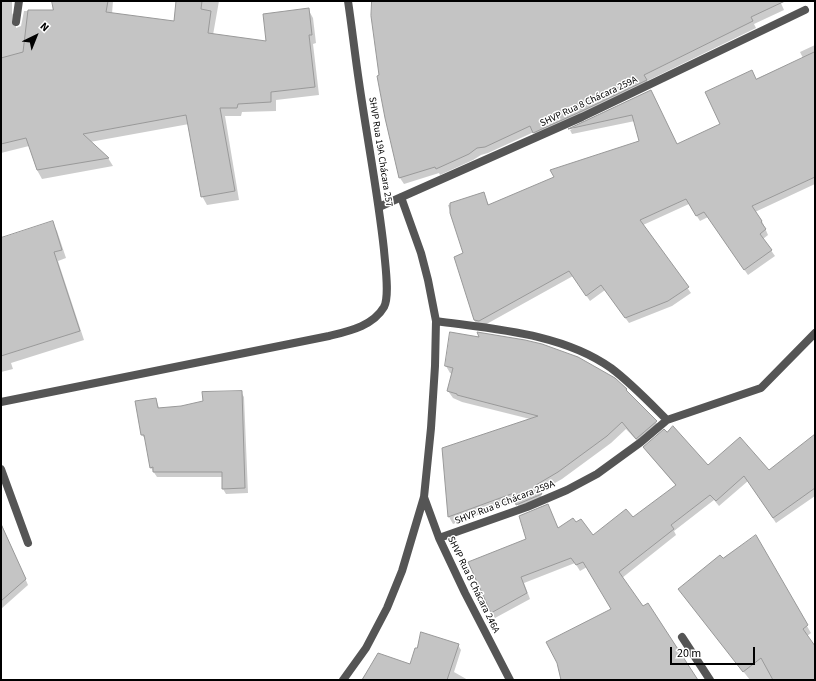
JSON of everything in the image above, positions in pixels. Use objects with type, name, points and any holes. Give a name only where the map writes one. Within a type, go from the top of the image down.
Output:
[{"type":"street","points":[[16,22],[19,1]]},
{"type":"street","name":"SHVP Rua 19A Chácara 257","points":[[1,402],[348,332],[373,320],[385,306],[387,290],[386,271],[379,207],[348,1]]},
{"type":"street","name":"SHVP Rua 8 Chácara 259A","points":[[379,207],[582,117],[806,10]]},
{"type":"street","points":[[343,680],[366,648],[387,608],[402,571],[424,497],[436,366],[436,321],[428,280],[401,197]]},
{"type":"street","points":[[436,321],[518,333],[570,346],[584,352],[611,368],[628,382],[667,420]]},
{"type":"street","name":"SHVP Rua 8 Chácara 259A","points":[[439,538],[527,507],[568,490],[603,470],[641,442],[667,420],[761,388],[815,333]]},
{"type":"street","points":[[1,469],[28,543]]},
{"type":"street","name":"SHVP Rua 8 Chácara 246A","points":[[424,497],[439,538],[465,593],[510,680]]},
{"type":"street","points":[[682,637],[710,680]]},
{"type":"building","points":[[52,1],[108,1],[106,12],[174,21],[176,1],[202,1],[201,9],[211,11],[208,33],[266,41],[263,14],[309,8],[312,35],[309,35],[315,87],[271,92],[271,102],[238,104],[237,108],[220,108],[235,191],[201,197],[186,115],[83,134],[109,158],[37,170],[26,138],[1,144],[1,58],[23,52],[28,10],[53,10]]},
{"type":"building","points":[[372,1],[785,1],[751,17],[753,21],[644,75],[647,80],[580,112],[533,133],[530,126],[485,147],[477,148],[469,154],[436,169],[435,167],[399,178],[377,76],[379,75],[371,16]]},
{"type":"building","points":[[815,52],[815,177],[752,206],[766,229],[760,234],[772,250],[744,270],[704,212],[696,216],[686,199],[640,220],[689,287],[668,301],[625,318],[601,285],[586,296],[569,271],[479,321],[474,320],[454,257],[463,253],[450,213],[450,203],[484,192],[488,205],[554,177],[550,170],[639,141],[632,115],[568,129],[651,90],[677,144],[720,124],[705,92],[752,70],[756,79]]},
{"type":"building","points":[[53,221],[62,250],[54,252],[80,331],[1,356],[1,238]]},
{"type":"building","points":[[450,332],[479,337],[477,332],[525,340],[542,344],[578,357],[615,378],[657,421],[636,439],[622,422],[607,436],[558,472],[536,485],[542,494],[516,505],[514,493],[448,517],[442,448],[538,416],[457,395],[447,391],[453,368],[445,366]]},
{"type":"building","points":[[242,391],[245,488],[222,489],[222,472],[153,472],[153,467],[150,468],[144,435],[141,435],[135,401],[156,398],[158,408],[181,406],[203,401],[202,392]]},
{"type":"building","points":[[673,426],[708,465],[740,437],[769,470],[815,434],[815,488],[773,518],[744,476],[716,501],[710,495],[671,525],[674,529],[619,572],[643,606],[648,603],[698,680],[561,680],[557,663],[546,642],[611,609],[583,562],[576,565],[571,558],[521,577],[527,593],[491,613],[468,562],[526,539],[519,516],[548,504],[558,528],[573,518],[576,522],[581,519],[593,535],[626,509],[633,517],[676,485],[643,447],[664,429],[667,432]]},
{"type":"building","points":[[1,524],[26,579],[1,601]]},
{"type":"building","points":[[756,535],[808,625],[803,629],[815,646],[815,680],[773,680],[761,658],[743,672],[678,589],[720,555],[723,558]]},
{"type":"building","points":[[421,632],[459,644],[447,680],[362,680],[378,653],[410,664],[415,648],[417,648]]}]
